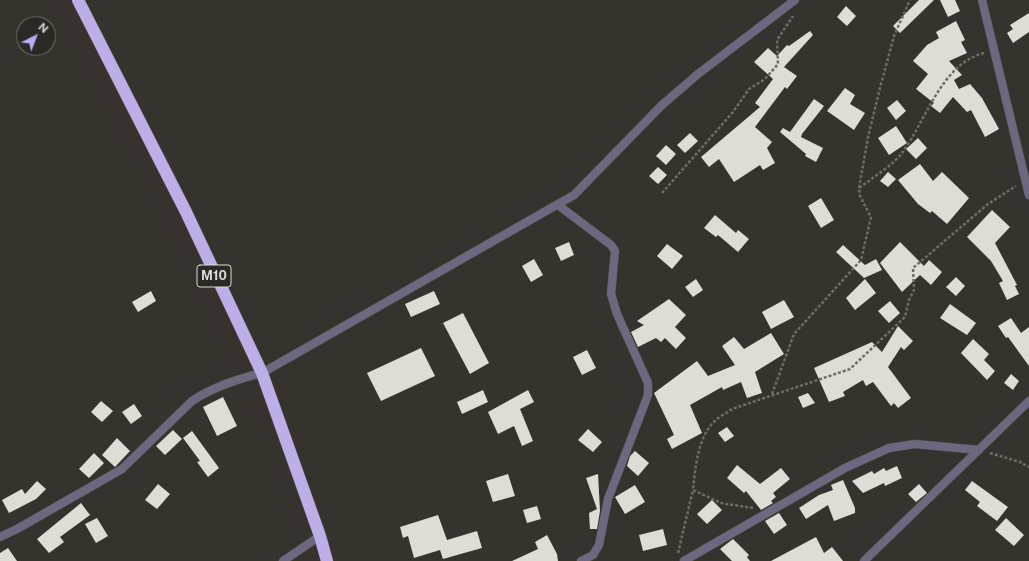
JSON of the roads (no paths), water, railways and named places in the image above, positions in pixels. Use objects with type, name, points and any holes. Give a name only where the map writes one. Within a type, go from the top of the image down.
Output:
[{"type":"highway","name":"M10","points":[[78,0],[186,212],[262,373],[320,536],[327,561]]},
{"type":"street","points":[[0,537],[17,529],[122,469],[192,401],[200,396],[238,379],[262,373],[369,310],[574,195],[592,179],[626,140],[662,105],[698,74],[795,0]]},
{"type":"street","points":[[982,0],[993,51],[1029,195]]},
{"type":"street","points":[[558,205],[611,245],[615,251],[611,294],[617,314],[648,383],[648,395],[608,499],[599,545],[593,555],[581,561]]},
{"type":"street","points":[[864,561],[1029,401]]},
{"type":"street","points":[[684,561],[845,468],[889,448],[915,444],[979,450]]},
{"type":"street","points":[[283,561],[320,536]]}]
